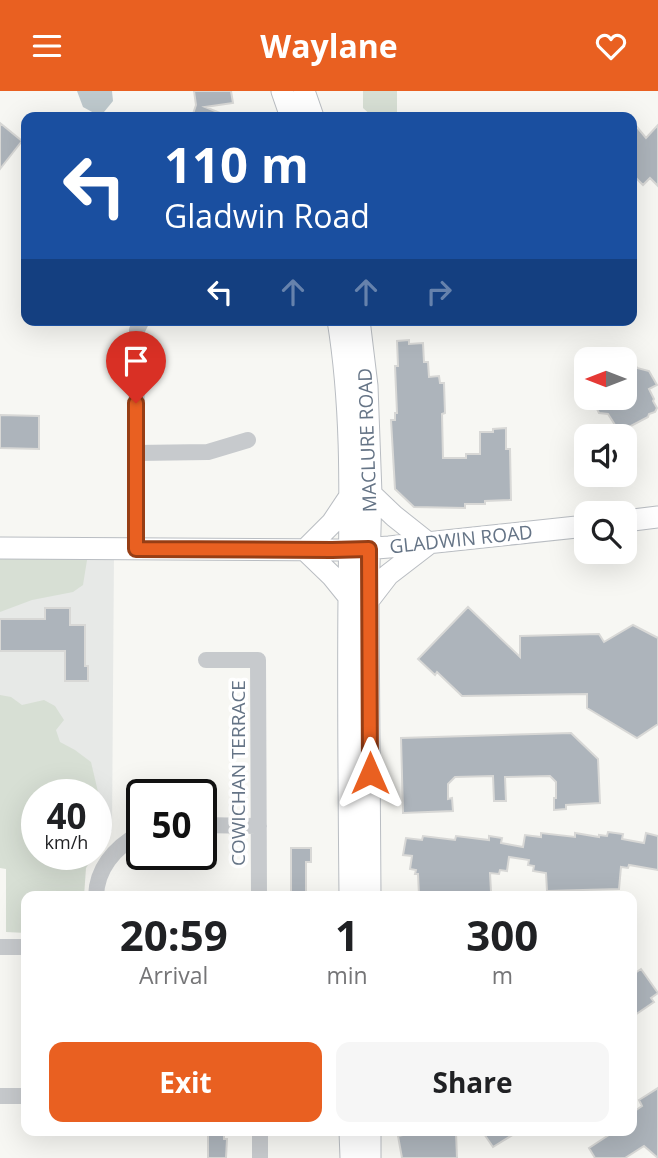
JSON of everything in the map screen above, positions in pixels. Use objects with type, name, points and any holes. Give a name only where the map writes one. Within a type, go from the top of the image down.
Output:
[{"type":"main road","points":[[282,91],[289,112]]},
{"type":"main road","points":[[304,91],[311,112]]},
{"type":"main road","name":"MACLURE ROAD","points":[[339,326],[361,495]]},
{"type":"main road","name":"MACLURE ROAD","points":[[350,891],[359,549],[367,386],[360,326]]},
{"type":"main road","points":[[361,495],[394,516],[428,543],[359,599],[305,550],[361,495]]},
{"type":"main road","points":[[637,520],[658,517]]},
{"type":"main road","name":"GLADWIN ROAD","points":[[0,548],[359,549],[574,527]]},
{"type":"main road","name":"MACLURE ROAD","points":[[359,599],[370,891]]},
{"type":"main road","points":[[351,1136],[351,1158]]},
{"type":"main road","points":[[370,1136],[370,1158]]},
{"type":"street","points":[[136,549],[139,326]]},
{"type":"street","points":[[136,453],[208,452],[248,440]]},
{"type":"street","name":"COWICHAN TERRACE","points":[[206,660],[258,660],[259,891]]},
{"type":"street","points":[[217,825],[259,826]]},
{"type":"street","points":[[97,891],[101,870],[126,840]]},
{"type":"street","points":[[0,947],[21,947]]},
{"type":"street","points":[[0,1096],[21,1097]]},
{"type":"street","points":[[260,1136],[260,1158]]},
{"type":"shaded area","points":[[77,91],[112,91],[113,101],[104,112],[92,112],[83,107]]},
{"type":"shaded area","points":[[363,91],[397,91],[397,112],[367,112],[363,108]]},
{"type":"shaded area","points":[[114,552],[112,831],[112,779],[21,779],[21,831],[0,831],[0,553]]},
{"type":"shaded area","points":[[0,553],[88,554],[83,585],[73,592],[32,600],[0,612]]},
{"type":"shaded area","points":[[0,695],[11,697],[22,705],[44,700],[55,706],[64,720],[56,730],[60,742],[91,762],[95,779],[21,779],[21,870],[86,870],[84,891],[21,891],[21,933],[6,932],[6,869],[0,868]]},
{"type":"building","points":[[194,91],[231,91],[233,103],[205,107],[218,112],[194,112],[196,105]]},
{"type":"building","points":[[0,123],[21,142],[0,169]]},
{"type":"building","points":[[658,125],[658,186],[650,178],[643,185],[637,179],[637,127],[646,138]]},
{"type":"building","points":[[409,340],[409,344],[423,343],[424,362],[428,362],[429,377],[439,376],[440,383],[444,383],[443,458],[466,458],[466,454],[480,454],[480,432],[506,428],[506,449],[510,449],[511,500],[465,504],[465,508],[414,507],[395,489],[391,420],[395,420],[397,413],[397,341]]},
{"type":"building","points":[[637,368],[649,371],[657,385],[649,389],[657,408],[655,412],[635,424],[614,424],[608,414],[599,413],[598,410],[637,410]]},
{"type":"building","points":[[0,415],[39,416],[39,449],[0,448]]},
{"type":"building","points":[[468,607],[520,657],[520,636],[599,634],[604,642],[633,625],[658,638],[658,724],[637,738],[587,708],[587,694],[462,696],[437,672],[435,675],[418,659]]},
{"type":"building","points":[[45,608],[70,608],[70,625],[85,625],[85,666],[88,666],[88,681],[65,681],[65,651],[0,651],[0,619],[45,619]]},
{"type":"building","points":[[571,733],[598,759],[600,803],[566,805],[566,809],[554,810],[556,782],[550,776],[505,777],[506,801],[494,801],[493,776],[455,777],[448,784],[448,799],[452,798],[453,811],[403,813],[401,738]]},
{"type":"building","points":[[608,832],[623,834],[622,839],[644,843],[646,833],[658,836],[658,870],[629,865],[628,868],[621,867],[619,889],[547,891],[546,873],[533,871],[534,866],[528,865],[529,860],[509,857],[507,871],[490,873],[491,891],[419,891],[418,874],[415,874],[416,870],[410,869],[412,856],[403,855],[406,838],[422,840],[423,836],[489,840],[489,836],[502,838],[501,843],[523,847],[525,835],[541,837],[541,833],[575,837],[575,833],[607,836]]},
{"type":"building","points":[[291,848],[311,848],[311,862],[306,862],[306,891],[291,891]]},
{"type":"building","points":[[641,969],[658,993],[651,998],[654,1002],[637,1014],[637,972]]},
{"type":"building","points":[[658,1088],[658,1158],[644,1146],[625,1158],[595,1158],[589,1148],[607,1136],[637,1136],[637,1110],[642,1106],[639,1100]]},
{"type":"building","points":[[208,1136],[224,1136],[224,1139],[227,1139],[226,1158],[208,1158]]},
{"type":"building","points":[[398,1136],[456,1136],[457,1158],[402,1158]]},
{"type":"building","points":[[485,1136],[511,1136],[493,1147]]},
{"type":"route","points":[[136,403],[136,549],[369,549],[370,773]]}]
